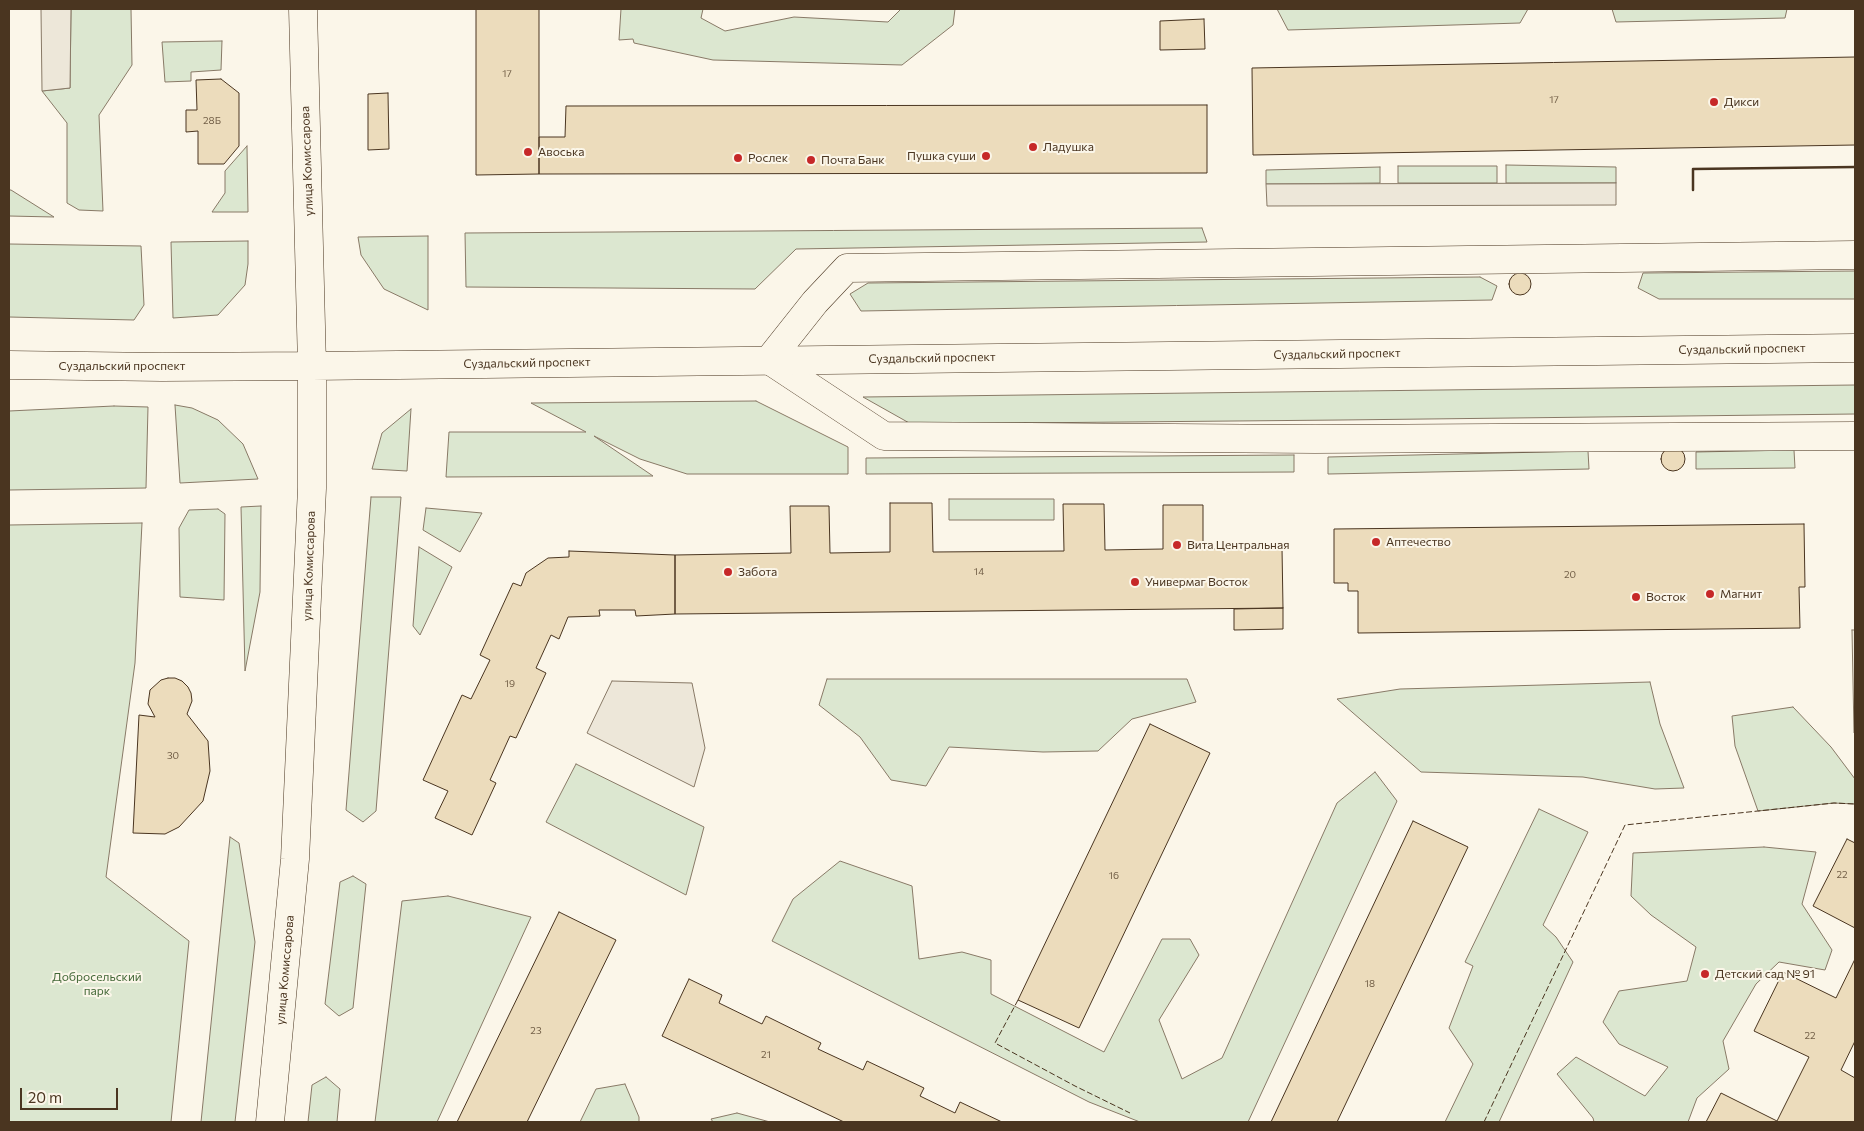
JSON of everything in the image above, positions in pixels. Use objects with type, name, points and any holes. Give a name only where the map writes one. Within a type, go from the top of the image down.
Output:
[{"type":"main road","name":"улица Комиссарова","points":[[270,1122],[295,859],[312,488],[312,366],[303,9]]},
{"type":"main road","points":[[1855,255],[847,268],[815,302],[769,360],[884,436],[1316,439],[1855,436]]},
{"type":"main road","name":"Суздальский проспект","points":[[9,366],[312,366],[1855,348]]},
{"type":"green space","points":[[71,9],[131,9],[132,65],[99,115],[103,211],[79,210],[67,203],[67,123],[42,91],[70,88]]},
{"type":"green space","points":[[621,9],[703,9],[701,18],[725,31],[794,17],[888,22],[901,9],[955,9],[953,25],[902,65],[713,60],[634,43],[633,39],[619,40]]},
{"type":"green space","points":[[1277,9],[1528,9],[1520,23],[1288,30]]},
{"type":"green space","points":[[1612,9],[1787,9],[1785,18],[1616,22]]},
{"type":"green space","points":[[222,41],[221,70],[191,72],[191,81],[165,82],[162,42]]},
{"type":"green space","points":[[247,146],[248,212],[212,212],[225,193],[225,171]]},
{"type":"green space","points":[[1506,165],[1616,167],[1616,183],[1506,183]]},
{"type":"green space","points":[[1398,166],[1497,166],[1497,183],[1398,183]]},
{"type":"green space","points":[[1380,167],[1380,183],[1266,184],[1266,170]]},
{"type":"green space","points":[[9,190],[11,190],[54,217],[9,216]]},
{"type":"green space","points":[[1202,228],[1207,242],[796,249],[755,289],[466,287],[465,233]]},
{"type":"green space","points":[[428,236],[428,310],[384,289],[361,255],[358,237]]},
{"type":"green space","points":[[248,241],[248,264],[245,285],[218,315],[173,318],[171,242]]},
{"type":"green space","points":[[9,244],[141,246],[144,305],[134,320],[9,317]]},
{"type":"green space","points":[[1855,271],[1855,299],[1659,299],[1638,288],[1643,273]]},
{"type":"green space","points":[[1480,277],[1497,286],[1492,300],[861,311],[850,294],[868,283]]},
{"type":"green space","points":[[1855,385],[1855,414],[911,424],[863,397]]},
{"type":"green space","points":[[756,401],[848,447],[848,474],[687,474],[640,459],[594,436],[653,476],[446,477],[449,432],[586,432],[531,403]]},
{"type":"green space","points":[[175,405],[192,408],[218,420],[243,444],[258,479],[180,483]]},
{"type":"green space","points":[[114,406],[148,407],[146,488],[9,490],[9,411]]},
{"type":"green space","points":[[411,409],[407,471],[372,469],[382,433]]},
{"type":"green space","points":[[1794,450],[1795,468],[1696,469],[1696,452]]},
{"type":"green space","points":[[1588,451],[1589,469],[1328,474],[1328,457]]},
{"type":"green space","points":[[1294,455],[1294,472],[866,474],[866,458]]},
{"type":"green space","points":[[371,497],[401,497],[376,811],[363,822],[346,810]]},
{"type":"green space","points":[[949,499],[1054,499],[1054,520],[949,520]]},
{"type":"green space","points":[[261,506],[260,592],[245,671],[241,507]]},
{"type":"green space","points":[[426,508],[482,513],[460,552],[423,530]]},
{"type":"green space","points":[[218,509],[225,514],[224,600],[180,597],[179,528],[189,510]]},
{"type":"green space","name":"Добросельский парк","points":[[142,523],[135,663],[106,877],[189,941],[171,1122],[9,1122],[9,525]]},
{"type":"green space","points":[[419,547],[452,567],[420,635],[413,626]]},
{"type":"green space","points":[[827,679],[1187,679],[1196,702],[1132,719],[1098,751],[1043,752],[949,747],[926,786],[891,780],[860,737],[819,705]]},
{"type":"green space","points":[[1650,682],[1660,724],[1684,788],[1655,789],[1583,777],[1421,772],[1337,699],[1400,689]]},
{"type":"green space","points":[[1793,707],[1831,747],[1855,779],[1855,804],[1834,803],[1758,811],[1735,746],[1732,716]]},
{"type":"green space","points":[[576,764],[704,827],[686,895],[546,822]]},
{"type":"green space","points":[[1375,772],[1397,801],[1248,1122],[1140,1122],[1089,1102],[772,941],[793,899],[840,861],[912,886],[919,959],[962,952],[991,960],[991,994],[1104,1052],[1162,939],[1190,939],[1199,955],[1159,1020],[1182,1079],[1222,1058],[1337,803]]},
{"type":"green space","points":[[1539,809],[1588,832],[1543,925],[1556,937],[1573,962],[1499,1122],[1445,1122],[1473,1064],[1449,1028],[1473,966],[1465,962]]},
{"type":"green space","points":[[230,837],[239,843],[255,942],[235,1122],[201,1122]]},
{"type":"green space","points":[[1764,847],[1816,852],[1802,904],[1832,950],[1825,970],[1779,962],[1756,984],[1723,1041],[1729,1069],[1697,1098],[1688,1122],[1594,1122],[1593,1118],[1557,1074],[1576,1057],[1645,1096],[1668,1067],[1619,1044],[1603,1022],[1619,991],[1687,981],[1696,947],[1651,915],[1631,896],[1633,853]]},
{"type":"green space","points":[[353,876],[366,884],[353,1008],[339,1016],[325,1004],[340,882]]},
{"type":"green space","points":[[448,896],[531,917],[437,1122],[375,1122],[402,901]]},
{"type":"green space","points":[[326,1077],[340,1089],[337,1122],[308,1122],[312,1085]]},
{"type":"green space","points":[[625,1084],[639,1117],[639,1122],[580,1122],[596,1089]]},
{"type":"green space","points":[[737,1113],[770,1122],[713,1122],[711,1119]]},
{"type":"shaded area","points":[[41,9],[71,9],[70,88],[42,91]]},
{"type":"shaded area","points":[[1616,183],[1616,205],[1267,206],[1266,184]]},
{"type":"shaded area","points":[[1852,630],[1855,630],[1855,733],[1854,733]]},
{"type":"shaded area","points":[[612,681],[692,683],[705,748],[694,787],[587,733]]},
{"type":"building","points":[[476,9],[539,9],[539,174],[476,175]]},
{"type":"building","points":[[1204,19],[1205,49],[1160,50],[1160,21]]},
{"type":"building","points":[[1855,57],[1855,145],[1253,155],[1252,68]]},
{"type":"building","points":[[221,79],[239,93],[239,146],[224,164],[198,164],[198,131],[186,132],[186,110],[197,110],[196,80]]},
{"type":"building","points":[[388,93],[389,149],[368,150],[368,94]]},
{"type":"building","points":[[1207,105],[1207,173],[539,174],[539,137],[565,137],[566,106]]},
{"type":"building","points":[[1520,273],[1528,276],[1531,284],[1528,292],[1520,295],[1512,292],[1509,284],[1512,276]]},
{"type":"building","points":[[1673,447],[1678,448],[1684,454],[1684,464],[1678,470],[1673,471],[1668,470],[1662,464],[1661,459],[1662,454],[1668,448]]},
{"type":"building","points":[[890,503],[932,503],[933,552],[1064,551],[1063,504],[1104,504],[1105,550],[1163,549],[1163,505],[1203,505],[1203,549],[1282,548],[1283,608],[675,614],[675,555],[791,553],[790,506],[829,506],[830,553],[890,552]]},
{"type":"building","points":[[1804,524],[1805,587],[1799,587],[1800,628],[1358,633],[1358,591],[1348,591],[1348,583],[1334,583],[1334,529]]},
{"type":"building","points":[[569,551],[675,555],[675,614],[636,616],[635,610],[599,610],[600,616],[568,617],[559,639],[551,635],[536,668],[546,673],[516,738],[510,736],[490,780],[496,783],[472,835],[435,818],[448,791],[423,780],[462,695],[471,699],[490,660],[480,655],[513,583],[521,586],[526,573],[548,558],[569,557]]},
{"type":"building","points":[[1283,608],[1283,629],[1234,630],[1234,609]]},
{"type":"building","points":[[168,678],[182,681],[191,693],[192,701],[187,714],[208,741],[210,771],[203,801],[179,827],[165,834],[133,833],[139,715],[155,717],[148,704],[150,690],[161,680]]},
{"type":"building","points":[[1150,724],[1210,753],[1079,1028],[1018,1000]]},
{"type":"building","points":[[1413,821],[1468,847],[1337,1122],[1271,1122]]},
{"type":"building","points":[[1847,839],[1855,843],[1855,928],[1813,906]]},
{"type":"building","points":[[559,912],[616,940],[527,1122],[457,1122]]},
{"type":"building","points":[[1855,959],[1855,1041],[1841,1070],[1855,1078],[1855,1122],[1706,1122],[1721,1093],[1777,1121],[1809,1057],[1754,1031],[1783,972],[1836,998]]},
{"type":"building","points":[[689,979],[722,995],[719,1003],[762,1024],[766,1016],[821,1043],[818,1049],[863,1070],[867,1061],[924,1088],[920,1096],[955,1113],[960,1102],[1002,1122],[844,1122],[662,1036]]},
{"type":"fence","points":[[1484,1122],[1625,825],[1834,803],[1855,804]]},
{"type":"fence","points":[[1018,1000],[995,1043],[1130,1113]]},
{"type":"wall","points":[[1693,190],[1693,169],[1855,167]]},
{"type":"place","name":"Дикси","points":[[1714,102]]},
{"type":"place","name":"Ладушка","points":[[1033,147]]},
{"type":"place","name":"Авоська","points":[[528,152]]},
{"type":"place","name":"Пушка суши","points":[[986,156]]},
{"type":"place","name":"Рослек","points":[[738,158]]},
{"type":"place","name":"Почта Банк","points":[[811,160]]},
{"type":"place","name":"Аптечество","points":[[1376,542]]},
{"type":"place","name":"Вита Центральная","points":[[1177,545]]},
{"type":"place","name":"Забота","points":[[728,572]]},
{"type":"place","name":"Универмаг Восток","points":[[1135,582]]},
{"type":"place","name":"Магнит","points":[[1710,594]]},
{"type":"place","name":"Восток","points":[[1636,597]]},
{"type":"place","name":"Детский сад № 91","points":[[1705,974]]}]
